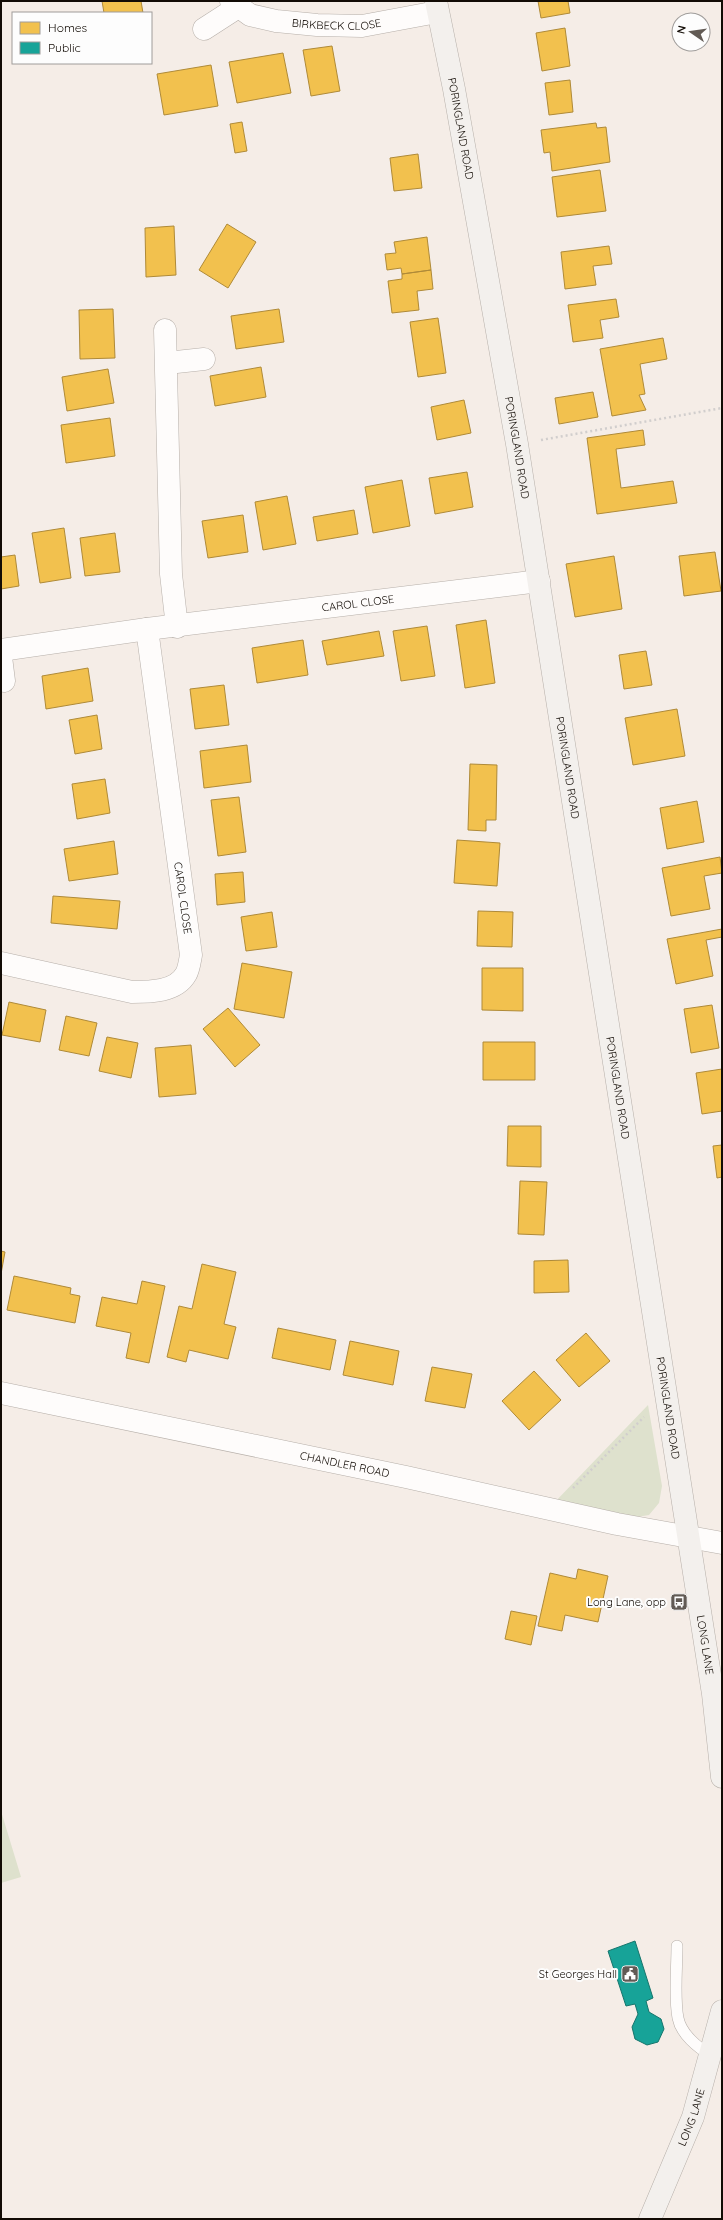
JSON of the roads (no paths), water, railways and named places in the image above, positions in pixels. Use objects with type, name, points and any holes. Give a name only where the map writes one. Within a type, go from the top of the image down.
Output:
[{"type":"street","name":"BIRKBECK CLOSE","points":[[204,30],[234,4],[250,15],[263,18],[318,25],[362,26],[436,7]]},
{"type":"street","name":"PORINGLAND ROAD","points":[[436,7],[454,90],[517,444],[688,1537]]},
{"type":"street","points":[[164,330],[167,363],[171,574],[177,627]]},
{"type":"street","points":[[167,363],[204,359]]},
{"type":"street","name":"CAROL CLOSE","points":[[1,650],[147,629],[177,627],[539,581]]},
{"type":"street","name":"CAROL CLOSE","points":[[1,963],[132,992],[152,992],[171,987],[186,974],[191,955],[147,629]]},
{"type":"street","points":[[1,657],[4,681]]},
{"type":"street","name":"CHANDLER ROAD","points":[[1,1393],[406,1477],[551,1510],[722,1543]]},
{"type":"street","name":"LONG LANE","points":[[688,1537],[714,1694],[722,1777]]},
{"type":"street","name":"LONG LANE","points":[[650,2219],[693,2117],[722,2011]]},
{"type":"lane","points":[[677,1946],[678,2020],[688,2036],[702,2050],[711,2055]]},
{"type":"place","name":"Long Lane, opp","points":[[679,1602]]},
{"type":"place","name":"St Georges Hall","points":[[630,1974]]}]
